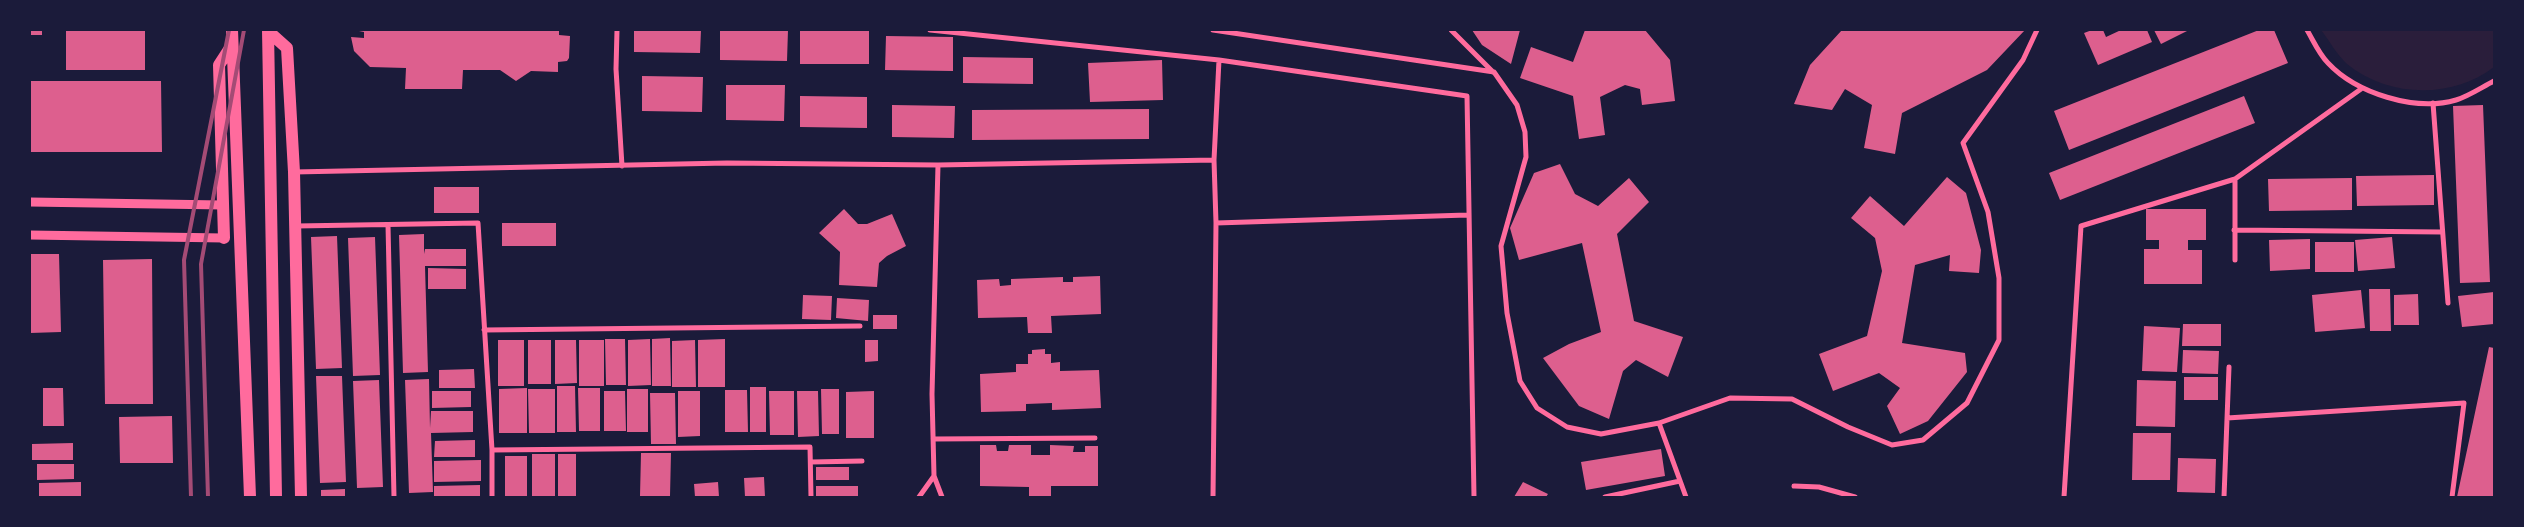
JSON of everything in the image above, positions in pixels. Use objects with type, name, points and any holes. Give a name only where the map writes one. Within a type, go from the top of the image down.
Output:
[{"type":"main road","points":[[232,30],[250,497]]},
{"type":"main road","points":[[268,30],[287,48],[294,172],[301,497]]},
{"type":"main road","points":[[268,30],[276,497]]},
{"type":"main road","points":[[224,238],[219,65],[232,44]]},
{"type":"street","points":[[617,30],[616,68],[622,166]]},
{"type":"street","points":[[930,30],[1219,60],[1467,96],[1467,215],[1474,497]]},
{"type":"street","points":[[1213,30],[1494,72]]},
{"type":"street","points":[[1451,30],[1494,72],[1517,105],[1525,132],[1526,157],[1501,246],[1507,313],[1520,381],[1538,408],[1566,427],[1601,434],[1659,423],[1730,398],[1792,399],[1848,427],[1892,444],[1922,440],[1967,402],[1999,340],[1999,278],[1988,212],[1963,143],[2023,60],[2037,30]]},
{"type":"street","points":[[2307,30],[2327,62],[2362,89],[2380,96],[2434,104],[2456,100],[2494,81]]},
{"type":"street","points":[[1214,497],[1216,223],[1214,160],[1219,60]]},
{"type":"street","points":[[2064,497],[2081,226],[2234,180],[2362,89]]},
{"type":"street","points":[[2434,104],[2448,303]]},
{"type":"street","points":[[294,172],[727,163],[938,165],[1214,160]]},
{"type":"street","points":[[938,165],[933,294],[933,439],[934,476],[942,497]]},
{"type":"street","points":[[2234,180],[2235,260]]},
{"type":"street","points":[[30,202],[223,205]]},
{"type":"street","points":[[1216,223],[1467,215]]},
{"type":"street","points":[[295,226],[478,223],[492,450],[492,497]]},
{"type":"street","points":[[388,225],[394,497]]},
{"type":"street","points":[[2234,230],[2442,232]]},
{"type":"street","points":[[30,235],[224,238]]},
{"type":"street","points":[[484,330],[860,326]]},
{"type":"street","points":[[2224,497],[2229,367]]},
{"type":"street","points":[[2227,418],[2464,403],[2452,497]]},
{"type":"street","points":[[1659,423],[1686,497]]},
{"type":"street","points":[[933,439],[1094,438]]},
{"type":"street","points":[[492,450],[810,447],[811,497]]},
{"type":"street","points":[[811,462],[862,461]]},
{"type":"street","points":[[919,497],[934,476]]},
{"type":"street","points":[[1605,497],[1680,481]]},
{"type":"street","points":[[1794,486],[1819,487],[1854,497]]},
{"type":"shaded area","points":[[2321,30],[2494,30],[2494,67],[2459,85],[2440,89],[2420,90],[2401,88],[2382,83],[2364,75],[2347,64]]},
{"type":"building","points":[[30,30],[42,30],[42,35],[30,35]]},
{"type":"building","points":[[66,30],[145,30],[145,70],[66,70]]},
{"type":"building","points":[[354,30],[559,30],[559,35],[570,36],[569,58],[567,61],[558,62],[558,72],[531,71],[516,81],[500,70],[463,70],[462,89],[405,89],[406,68],[370,67],[354,51],[351,37],[364,38],[364,32]]},
{"type":"building","points":[[634,30],[701,30],[700,53],[634,52]]},
{"type":"building","points":[[720,30],[788,30],[787,61],[720,60]]},
{"type":"building","points":[[800,30],[869,30],[869,64],[800,64]]},
{"type":"building","points":[[1472,30],[1520,30],[1511,64],[1482,45]]},
{"type":"building","points":[[1585,30],[1645,30],[1670,60],[1675,101],[1642,105],[1640,89],[1625,85],[1600,97],[1605,135],[1579,139],[1573,96],[1520,78],[1531,47],[1573,62]]},
{"type":"building","points":[[1842,30],[2025,30],[1987,70],[1902,113],[1895,154],[1864,148],[1872,105],[1845,89],[1832,110],[1794,104],[1810,65]]},
{"type":"building","points":[[2092,30],[2103,30],[2106,37],[2121,30],[2147,30],[2152,42],[2098,65],[2084,33]]},
{"type":"building","points":[[2154,30],[2189,30],[2161,44]]},
{"type":"building","points":[[2259,30],[2274,30],[2288,63],[2069,150],[2054,111]]},
{"type":"building","points":[[886,36],[953,37],[953,71],[885,70]]},
{"type":"building","points":[[963,57],[1033,58],[1033,84],[963,83]]},
{"type":"building","points":[[1162,60],[1163,100],[1090,102],[1088,63]]},
{"type":"building","points":[[642,76],[703,77],[702,112],[642,111]]},
{"type":"building","points":[[30,81],[161,81],[162,152],[30,152]]},
{"type":"building","points":[[726,85],[785,85],[784,121],[726,120]]},
{"type":"building","points":[[800,96],[867,97],[867,128],[800,127]]},
{"type":"building","points":[[2244,96],[2255,123],[2060,200],[2049,173]]},
{"type":"building","points":[[892,105],[955,106],[954,138],[892,137]]},
{"type":"building","points":[[2483,105],[2490,282],[2460,283],[2453,106]]},
{"type":"building","points":[[1149,109],[1149,139],[972,140],[972,110]]},
{"type":"building","points":[[1560,164],[1575,194],[1598,206],[1629,178],[1649,202],[1617,234],[1634,321],[1683,337],[1668,377],[1636,360],[1623,371],[1609,419],[1579,406],[1543,358],[1569,344],[1601,332],[1582,243],[1519,260],[1510,228],[1534,173]]},
{"type":"building","points":[[2434,175],[2434,205],[2357,206],[2356,176]]},
{"type":"building","points":[[1947,177],[1966,193],[1981,250],[1979,273],[1949,271],[1950,255],[1915,265],[1902,343],[1965,353],[1967,372],[1928,421],[1900,434],[1887,406],[1900,388],[1879,373],[1833,391],[1819,354],[1867,336],[1882,271],[1875,238],[1851,218],[1870,196],[1904,226]]},
{"type":"building","points":[[2352,178],[2352,210],[2269,211],[2268,179]]},
{"type":"building","points":[[434,187],[479,187],[479,213],[434,213]]},
{"type":"building","points":[[844,209],[858,224],[867,224],[892,214],[906,246],[887,256],[879,263],[877,287],[839,285],[840,252],[819,233]]},
{"type":"building","points":[[2146,209],[2206,209],[2206,240],[2188,240],[2188,250],[2202,250],[2202,284],[2144,284],[2144,249],[2159,249],[2159,240],[2146,240]]},
{"type":"building","points":[[502,223],[556,223],[556,246],[502,246]]},
{"type":"building","points":[[424,234],[424,254],[425,249],[466,249],[466,266],[425,266],[428,372],[403,373],[399,235]]},
{"type":"building","points":[[337,236],[342,368],[316,369],[311,237]]},
{"type":"building","points":[[375,237],[380,375],[353,376],[348,238]]},
{"type":"building","points":[[2392,237],[2395,268],[2358,271],[2355,240]]},
{"type":"building","points":[[2310,239],[2310,269],[2270,271],[2269,240]]},
{"type":"building","points":[[2315,242],[2354,242],[2354,272],[2315,272]]},
{"type":"building","points":[[30,254],[59,254],[61,332],[30,333]]},
{"type":"building","points":[[152,259],[153,404],[105,404],[103,260]]},
{"type":"building","points":[[428,268],[466,269],[466,289],[428,289]]},
{"type":"building","points":[[1100,276],[1101,314],[1051,316],[1052,333],[1028,333],[1027,317],[978,318],[977,280],[999,279],[1000,286],[1011,285],[1011,279],[1063,277],[1063,282],[1073,282],[1073,277]]},
{"type":"building","points":[[2369,289],[2390,289],[2391,331],[2370,331]]},
{"type":"building","points":[[2361,290],[2365,328],[2315,332],[2312,295]]},
{"type":"building","points":[[2494,292],[2494,324],[2462,327],[2458,296]]},
{"type":"building","points":[[2418,294],[2419,325],[2394,325],[2394,295]]},
{"type":"building","points":[[803,295],[832,296],[831,320],[802,319]]},
{"type":"building","points":[[837,298],[869,300],[868,321],[836,318]]},
{"type":"building","points":[[873,315],[897,315],[897,329],[873,329]]},
{"type":"building","points":[[2183,324],[2221,324],[2221,346],[2182,346]]},
{"type":"building","points":[[2144,326],[2180,328],[2177,372],[2142,371]]},
{"type":"building","points":[[670,338],[671,386],[652,386],[652,339]]},
{"type":"building","points":[[605,339],[625,339],[626,385],[606,385]]},
{"type":"building","points":[[650,339],[651,385],[628,386],[628,340]]},
{"type":"building","points":[[725,339],[725,387],[698,387],[698,340]]},
{"type":"building","points":[[498,340],[524,340],[524,386],[498,386]]},
{"type":"building","points":[[528,340],[551,340],[551,384],[528,384]]},
{"type":"building","points":[[555,340],[576,340],[577,383],[555,384]]},
{"type":"building","points":[[579,340],[604,340],[604,386],[579,386]]},
{"type":"building","points":[[695,340],[696,387],[672,387],[672,341]]},
{"type":"building","points":[[865,340],[878,340],[878,361],[865,362]]},
{"type":"building","points":[[2489,347],[2494,348],[2494,497],[2457,497]]},
{"type":"building","points":[[1045,349],[1045,354],[1051,354],[1051,363],[1060,362],[1060,371],[1099,370],[1101,408],[1052,410],[1052,403],[1026,404],[1026,411],[981,412],[980,374],[1016,372],[1016,364],[1028,364],[1028,354],[1032,354],[1032,350]]},
{"type":"building","points":[[2183,350],[2219,351],[2218,374],[2182,373]]},
{"type":"building","points":[[474,369],[475,388],[439,388],[439,370]]},
{"type":"building","points":[[316,376],[342,376],[346,482],[320,483]]},
{"type":"building","points":[[2184,377],[2218,377],[2218,400],[2184,400]]},
{"type":"building","points":[[429,379],[430,428],[431,411],[473,411],[473,432],[431,433],[433,492],[409,493],[405,380]]},
{"type":"building","points":[[379,380],[383,487],[357,488],[353,381]]},
{"type":"building","points":[[2137,380],[2176,381],[2175,427],[2136,426]]},
{"type":"building","points":[[557,386],[575,386],[576,432],[557,432]]},
{"type":"building","points":[[750,387],[766,387],[766,432],[750,432]]},
{"type":"building","points":[[43,388],[63,388],[64,426],[43,426]]},
{"type":"building","points":[[527,388],[527,433],[499,433],[499,389]]},
{"type":"building","points":[[578,388],[600,388],[600,431],[579,431]]},
{"type":"building","points":[[528,389],[555,389],[555,433],[529,433]]},
{"type":"building","points":[[627,389],[648,389],[648,432],[627,432]]},
{"type":"building","points":[[821,389],[839,389],[839,434],[822,434]]},
{"type":"building","points":[[725,390],[747,390],[748,432],[725,432]]},
{"type":"building","points":[[432,391],[471,391],[471,407],[432,408]]},
{"type":"building","points":[[604,391],[625,391],[626,431],[604,431]]},
{"type":"building","points":[[678,391],[700,391],[700,436],[678,437]]},
{"type":"building","points":[[769,391],[794,391],[794,435],[770,435]]},
{"type":"building","points":[[797,391],[818,391],[819,436],[798,437]]},
{"type":"building","points":[[874,391],[874,438],[846,438],[846,392]]},
{"type":"building","points":[[650,393],[675,393],[676,444],[651,444]]},
{"type":"building","points":[[172,416],[173,463],[120,463],[119,417]]},
{"type":"building","points":[[2133,433],[2171,433],[2170,480],[2132,480]]},
{"type":"building","points":[[475,440],[475,457],[434,457],[435,441]]},
{"type":"building","points":[[73,443],[73,460],[32,460],[32,444]]},
{"type":"building","points":[[980,445],[996,445],[997,451],[1008,451],[1009,445],[1031,445],[1031,455],[1050,455],[1050,445],[1074,446],[1073,452],[1085,452],[1085,446],[1098,446],[1098,486],[1051,486],[1051,497],[1029,497],[1029,487],[980,486]]},
{"type":"building","points":[[1661,449],[1665,476],[1586,490],[1581,462]]},
{"type":"building","points":[[641,453],[671,453],[670,496],[640,496]]},
{"type":"building","points":[[532,454],[555,454],[555,497],[532,497]]},
{"type":"building","points":[[558,454],[576,454],[576,497],[558,497]]},
{"type":"building","points":[[505,456],[527,456],[527,497],[505,497]]},
{"type":"building","points":[[2178,458],[2216,459],[2215,493],[2177,492]]},
{"type":"building","points":[[481,460],[481,481],[434,482],[434,461]]},
{"type":"building","points":[[37,464],[74,464],[74,479],[37,480]]},
{"type":"building","points":[[816,467],[849,467],[849,480],[816,480]]},
{"type":"building","points":[[764,477],[765,497],[745,497],[744,478]]},
{"type":"building","points":[[81,482],[81,497],[39,497],[39,483]]},
{"type":"building","points":[[718,482],[719,497],[695,497],[694,484]]},
{"type":"building","points":[[1523,482],[1548,494],[1546,497],[1514,497]]},
{"type":"building","points":[[480,485],[480,497],[434,497],[434,486]]},
{"type":"building","points":[[816,486],[858,486],[858,497],[816,497]]},
{"type":"building","points":[[345,489],[345,497],[321,497],[321,490]]},
{"type":"railway","points":[[191,497],[184,260],[229,30]]},
{"type":"railway","points":[[208,497],[201,264],[244,30]]}]
